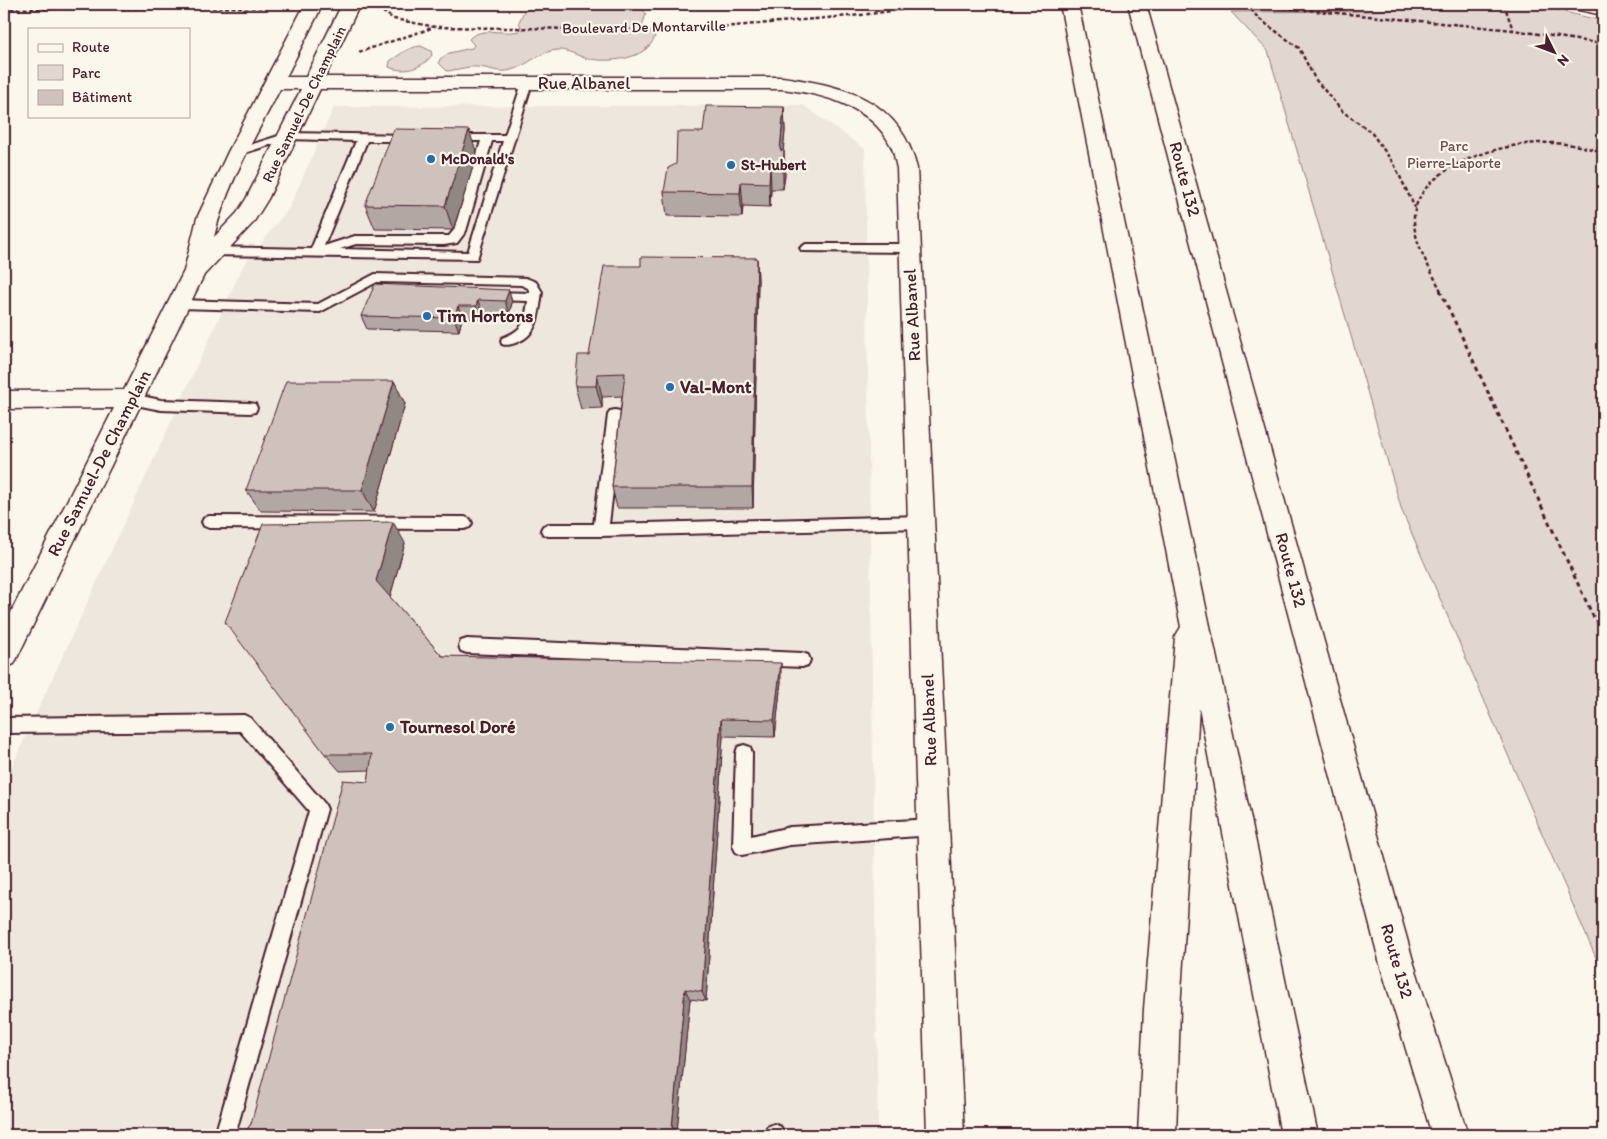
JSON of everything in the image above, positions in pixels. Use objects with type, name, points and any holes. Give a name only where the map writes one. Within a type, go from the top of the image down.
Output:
[{"type":"main road","name":"Rue Samuel-De Champlain","points":[[202,258],[208,218],[238,152],[314,4]]},
{"type":"main road","name":"Rue Samuel-De Champlain","points":[[4,654],[202,258],[249,212],[288,136],[351,4]]},
{"type":"main road","points":[[1069,4],[1300,1135]]},
{"type":"main road","name":"Route 132","points":[[1137,4],[1397,964],[1450,1135]]},
{"type":"main road","points":[[1142,4],[1143,24]]},
{"type":"main road","points":[[1575,4],[1594,7]]},
{"type":"main road","name":"Rue Albanel","points":[[273,84],[782,83],[810,87],[848,98],[879,117],[894,132],[904,150],[907,168],[946,1135]]},
{"type":"main road","points":[[4,400],[131,399]]},
{"type":"main road","points":[[1157,1135],[1162,1009],[1191,608]]},
{"type":"lane","points":[[202,258],[315,254],[473,256],[526,83]]},
{"type":"lane","points":[[238,152],[288,136],[421,138]]},
{"type":"lane","points":[[315,254],[362,138]]},
{"type":"lane","points":[[441,138],[509,138]]},
{"type":"lane","points":[[315,254],[355,240],[444,241],[456,238],[460,231],[488,138]]},
{"type":"lane","points":[[806,248],[909,248]]},
{"type":"lane","points":[[178,304],[320,308],[375,278],[522,281],[532,285],[536,292],[528,330],[524,335],[507,341]]},
{"type":"lane","points":[[352,291],[371,292]]},
{"type":"lane","points":[[477,295],[535,297]]},
{"type":"lane","points":[[131,399],[160,405],[250,408]]},
{"type":"lane","points":[[601,530],[615,415]]},
{"type":"lane","points":[[209,522],[465,523]]},
{"type":"lane","points":[[548,530],[922,522]]},
{"type":"lane","points":[[467,646],[802,660]]},
{"type":"lane","points":[[4,725],[244,723],[318,809],[225,1135]]},
{"type":"lane","points":[[744,753],[742,846],[790,836],[933,828]]},
{"type":"path","name":"Boulevard De Montarville","points":[[377,8],[394,19],[435,28],[682,29],[879,13],[943,4]]},
{"type":"path","points":[[1246,4],[1512,28],[1603,44]]},
{"type":"path","points":[[1246,4],[1258,18],[1299,48],[1315,79],[1342,111],[1371,132],[1394,164],[1415,208],[1414,225],[1417,241],[1593,616],[1603,628]]},
{"type":"path","points":[[1504,4],[1512,28]]},
{"type":"path","points":[[4,9],[283,7]]},
{"type":"path","points":[[353,54],[435,28]]},
{"type":"path","points":[[1415,208],[1432,183],[1450,169],[1474,156],[1502,148],[1538,143],[1571,145],[1603,152]]},
{"type":"shaded area","points":[[803,105],[865,149],[878,1135],[4,1135],[4,783],[243,266],[289,208],[334,107]]},
{"type":"green space","name":"Parc Pierre-Laporte","points":[[1471,4],[1515,4],[1543,7],[1603,21],[1603,974],[1402,511],[1268,51],[1231,12],[1370,11]]},
{"type":"green space","points":[[532,8],[556,10],[642,9],[646,13],[642,27],[655,36],[651,44],[644,51],[614,60],[594,60],[559,50],[540,55],[517,68],[507,71],[473,67],[447,71],[439,63],[440,59],[449,53],[472,48],[474,45],[469,39],[474,35],[486,32],[519,31],[521,27],[519,22],[524,11]]},
{"type":"green space","points":[[421,46],[431,51],[432,55],[424,63],[407,70],[389,67],[390,61],[401,53]]},
{"type":"building","name":"St-Hubert","points":[[706,106],[784,107],[780,150],[784,151],[783,165],[770,165],[769,183],[741,182],[740,193],[664,192],[668,168],[676,164],[677,132],[703,132]]},
{"type":"building","points":[[394,129],[469,130],[445,206],[365,205]]},
{"type":"building","name":"Val-Mont","points":[[641,257],[757,258],[752,487],[612,487],[625,373],[597,374],[596,386],[575,386],[578,355],[589,355],[604,266],[641,266]]},
{"type":"building","points":[[375,284],[509,290],[505,301],[478,300],[476,306],[458,306],[454,318],[361,316]]},
{"type":"building","points":[[286,381],[394,381],[362,490],[246,490]]},
{"type":"building","points":[[393,522],[376,581],[442,656],[781,663],[774,720],[721,719],[702,992],[685,989],[672,1128],[707,1135],[243,1135],[251,1124],[343,780],[368,782],[372,754],[325,754],[225,622],[263,524]]},
{"type":"place","name":"McDonald's","points":[[431,159]]},
{"type":"place","name":"St-Hubert","points":[[731,165]]},
{"type":"place","name":"Tim Hortons","points":[[427,316]]},
{"type":"place","name":"Val-Mont","points":[[670,387]]},
{"type":"place","name":"Tournesol Doré","points":[[390,727]]}]
